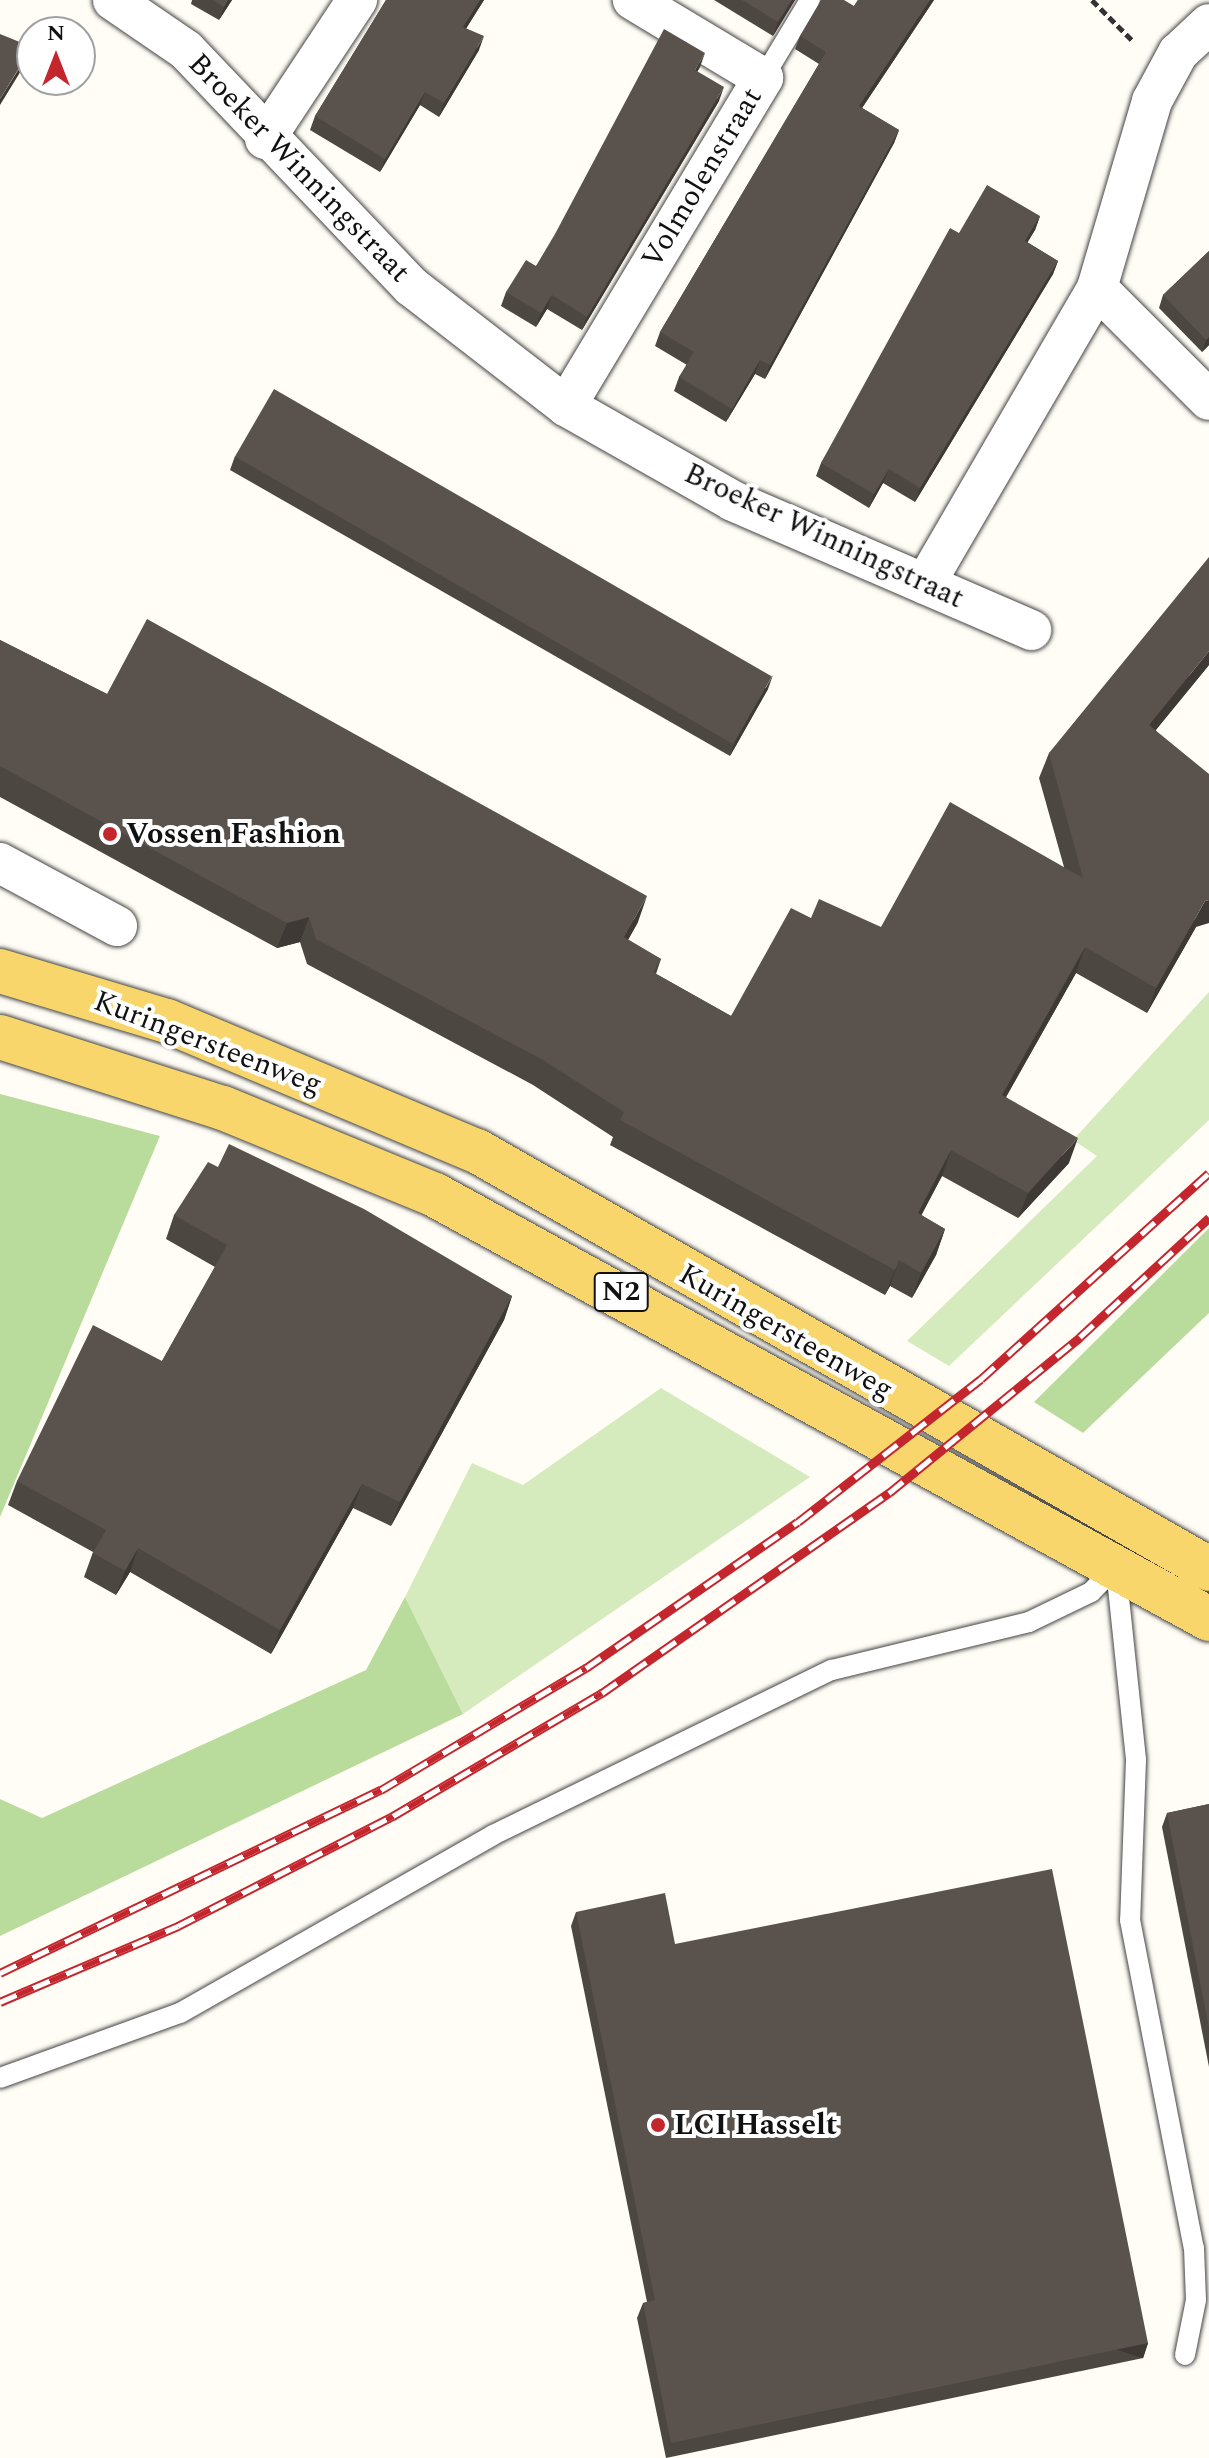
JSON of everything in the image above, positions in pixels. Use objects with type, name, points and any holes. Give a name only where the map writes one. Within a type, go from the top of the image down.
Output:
[{"type":"main road","name":"Kuringersteenweg","points":[[0,971],[167,1021],[477,1151],[1137,1531],[1209,1569]]},
{"type":"main road","name":"Kuringersteenweg","points":[[0,1037],[223,1108],[435,1195],[1209,1619]]},
{"type":"street","name":"Broeker Winningstraat","points":[[113,0],[186,50],[265,139],[412,287],[566,406],[733,501],[1031,630]]},
{"type":"street","points":[[265,139],[357,0]]},
{"type":"street","name":"Volmolenstraat","points":[[566,406],[763,78],[633,0]]},
{"type":"street","points":[[925,584],[1097,288],[1164,73],[1209,24]]},
{"type":"street","points":[[1097,288],[1209,400]]},
{"type":"street","points":[[0,863],[117,926]]},
{"type":"lane","points":[[763,78],[810,0]]},
{"type":"lane","points":[[0,2078],[180,2013],[493,1835],[832,1670],[1029,1622],[1091,1592],[1116,1569],[1137,1531]]},
{"type":"lane","points":[[1116,1569],[1136,1760],[1130,1920],[1194,2248],[1196,2300],[1185,2355]]},
{"type":"path","points":[[1092,0],[1164,73]]},
{"type":"green space","points":[[1209,992],[1209,1120],[949,1366],[907,1341],[1097,1156],[1073,1140]]},
{"type":"green space","points":[[0,1094],[160,1136],[0,1517]]},
{"type":"green space","points":[[1209,1228],[1209,1313],[1083,1433],[1034,1402]]},
{"type":"green space","points":[[661,1388],[810,1477],[463,1714],[405,1597],[472,1463],[523,1485]]},
{"type":"green space","points":[[405,1597],[463,1714],[0,1936],[0,1799],[42,1818],[366,1670]]},
{"type":"building","points":[[213,0],[228,0],[224,7]]},
{"type":"building","points":[[386,0],[480,0],[463,27],[484,36],[444,103],[425,92],[385,159],[315,116]]},
{"type":"building","points":[[742,0],[792,0],[778,22]]},
{"type":"building","points":[[821,0],[844,0],[854,6],[858,0],[930,0],[859,106],[899,130],[770,365],[760,360],[732,409],[679,377],[694,352],[660,332],[826,52],[800,36]]},
{"type":"building","points":[[664,29],[705,53],[695,70],[724,87],[587,317],[552,295],[541,313],[506,292],[526,260],[536,266]]},
{"type":"building","points":[[0,34],[16,40],[16,73],[0,99]]},
{"type":"building","points":[[987,185],[1040,216],[1025,241],[1058,261],[920,488],[889,469],[874,494],[821,463],[950,228],[959,233]]},
{"type":"building","points":[[1209,251],[1209,337],[1206,340],[1163,295]]},
{"type":"building","points":[[274,389],[772,676],[733,744],[235,457]]},
{"type":"building","points":[[1209,557],[1209,651],[1149,725],[1209,774],[1209,900],[1205,901],[1156,988],[1085,947],[1002,1095],[1078,1138],[1028,1193],[951,1150],[918,1213],[945,1229],[921,1273],[899,1260],[895,1270],[620,1120],[624,1112],[543,1060],[316,939],[309,917],[287,923],[0,766],[0,640],[107,694],[147,619],[647,896],[624,937],[661,959],[653,972],[731,1016],[791,908],[811,918],[819,899],[881,927],[950,802],[1083,878],[1049,753]]},
{"type":"building","points":[[229,1144],[364,1209],[512,1296],[400,1502],[362,1484],[280,1630],[138,1548],[125,1571],[93,1553],[106,1530],[17,1481],[93,1325],[162,1361],[227,1245],[174,1215],[208,1162],[218,1167]]},
{"type":"building","points":[[1209,1804],[1209,2028],[1167,1813]]},
{"type":"building","points":[[1052,1869],[1148,2343],[671,2443],[643,2303],[655,2300],[576,1912],[665,1893],[675,1944]]},
{"type":"railway","points":[[0,1973],[381,1790],[586,1668],[798,1522],[981,1379],[1209,1173]]},
{"type":"railway","points":[[0,2002],[178,1926],[393,1816],[602,1693],[889,1493],[1080,1337],[1209,1218]]},
{"type":"place","name":"Vossen Fashion","points":[[110,834]]},
{"type":"place","name":"LCI Hasselt","points":[[658,2125]]}]
